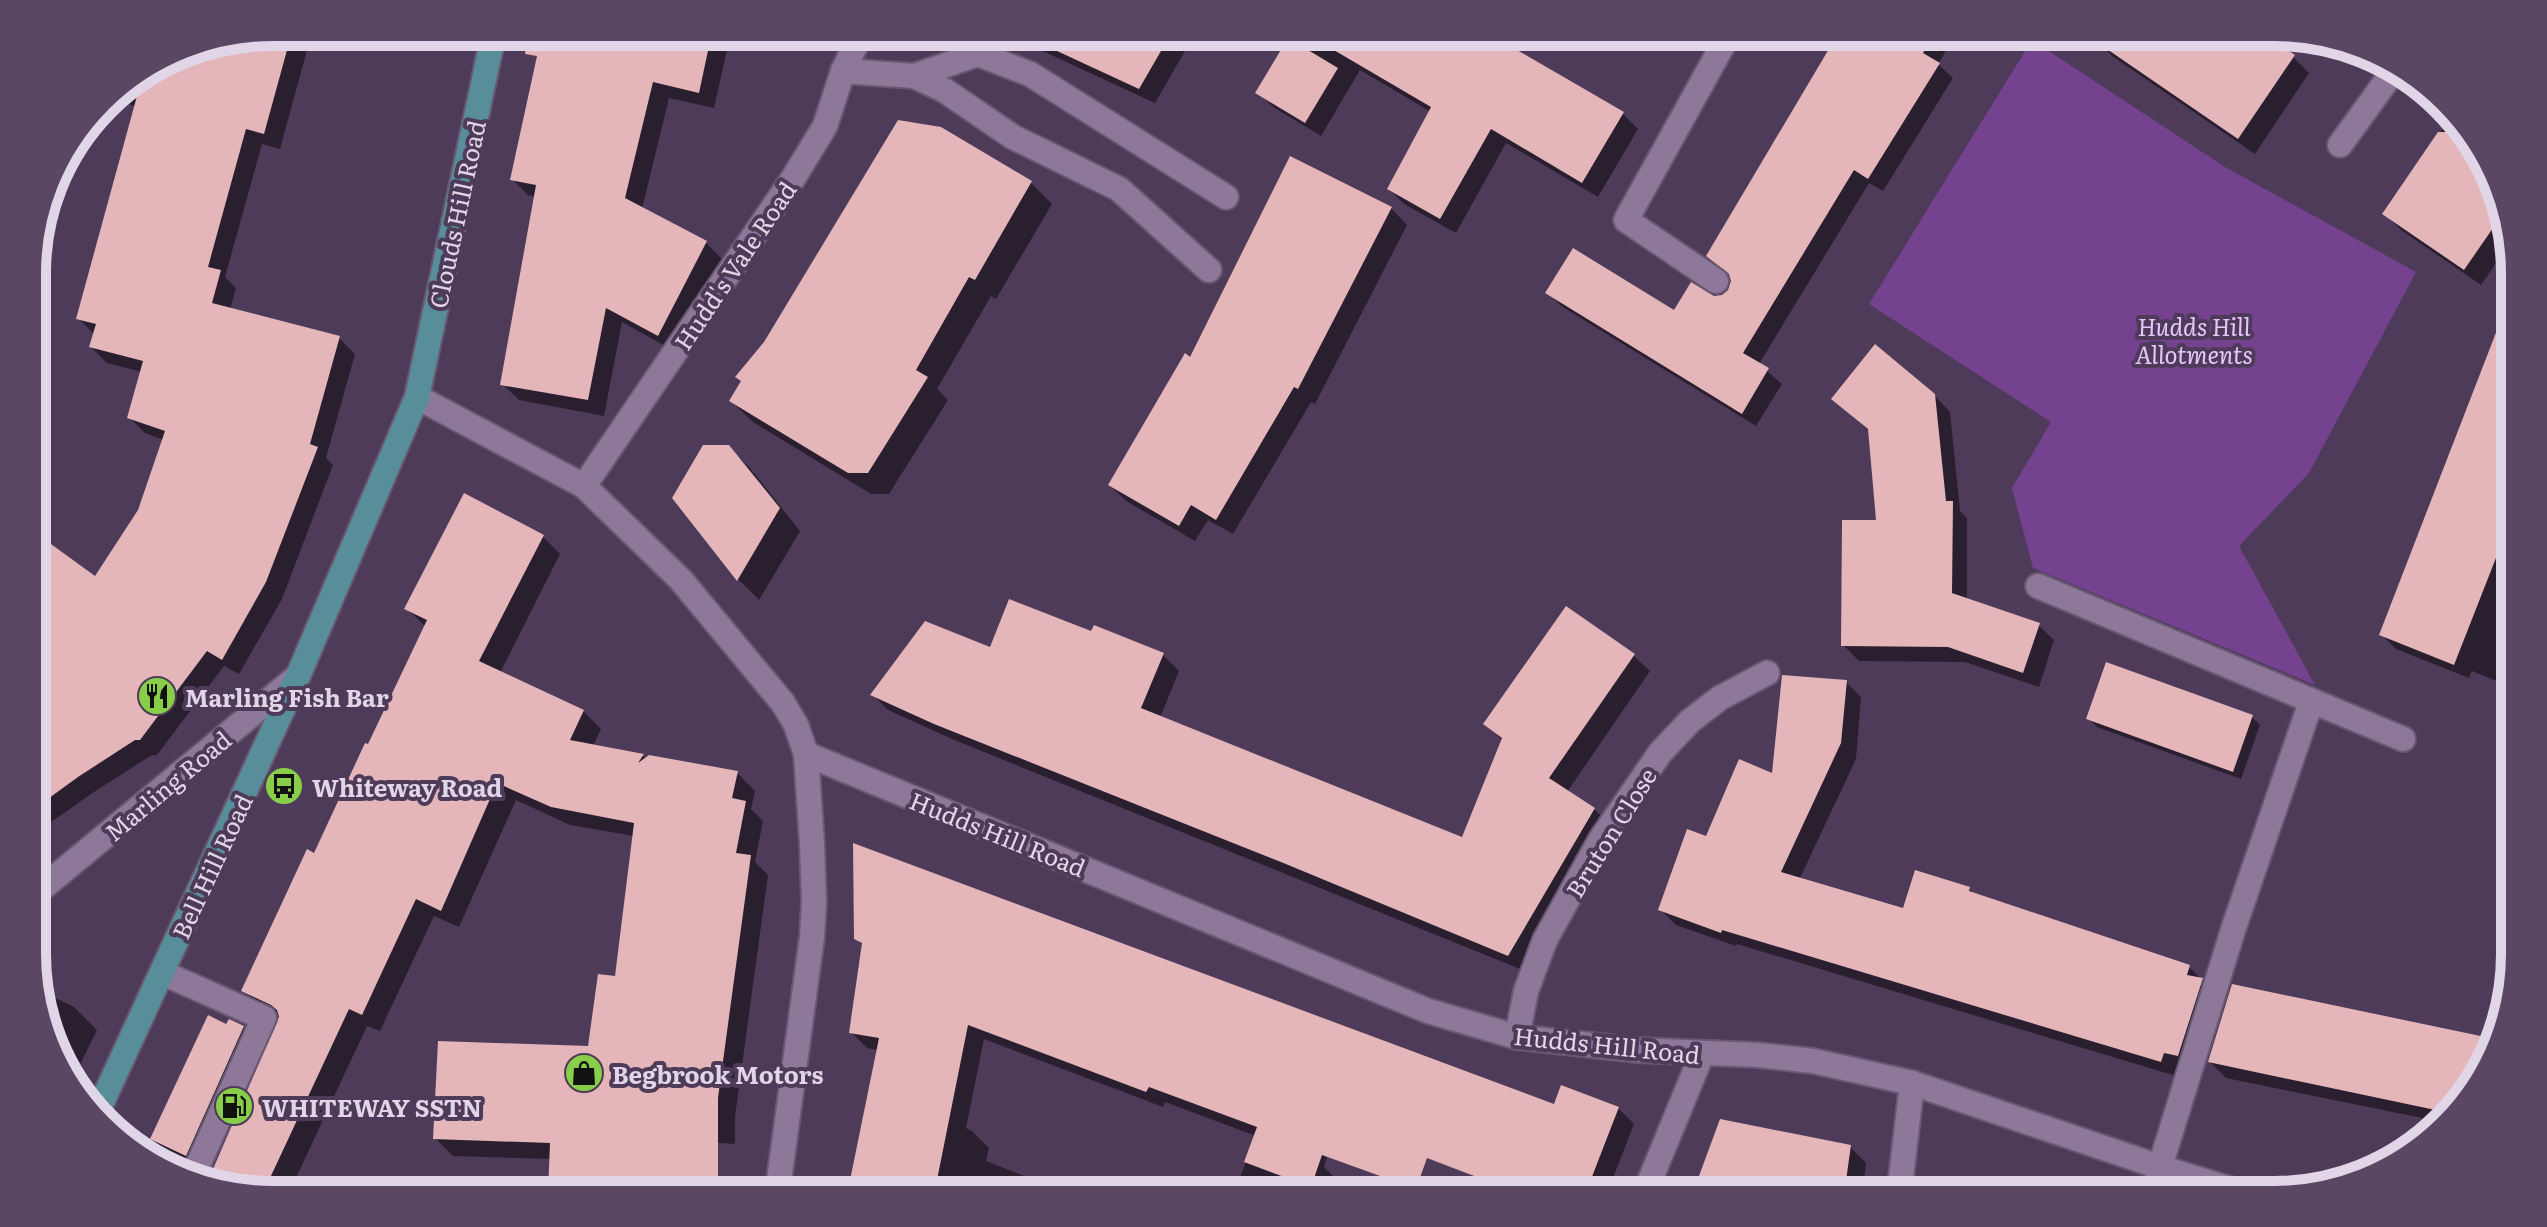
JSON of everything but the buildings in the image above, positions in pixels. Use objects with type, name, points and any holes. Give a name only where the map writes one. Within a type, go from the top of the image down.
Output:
[{"type":"main road","name":"Clouds Hill Road","points":[[417,397],[491,46]]},
{"type":"main road","name":"Bell Hill Road","points":[[102,1103],[298,676],[417,397]]},
{"type":"street","name":"Hudd's Vale Road","points":[[584,486],[794,177],[825,126],[843,71],[855,46]]},
{"type":"street","points":[[1716,281],[1626,220],[1722,46]]},
{"type":"street","points":[[914,76],[978,54],[1030,74],[1226,197]]},
{"type":"street","points":[[843,71],[914,76],[944,90],[1013,137],[1119,189],[1209,270]]},
{"type":"street","points":[[2340,145],[2389,78]]},
{"type":"street","points":[[417,397],[584,486],[681,580],[783,703],[796,725],[806,754],[813,914],[779,1181]]},
{"type":"street","points":[[2038,586],[2403,739]]},
{"type":"street","name":"Bruton Close","points":[[1517,1037],[1526,991],[1545,940],[1601,839],[1626,802],[1660,753],[1690,721],[1720,698],[1767,673]]},
{"type":"street","name":"Marling Road","points":[[46,885],[298,676]]},
{"type":"street","points":[[2156,1181],[2233,930],[2311,702]]},
{"type":"street","name":"Hudds Hill Road","points":[[806,754],[1428,1011],[1517,1037],[1571,1044],[1813,1061],[1912,1083],[2204,1181]]},
{"type":"street","points":[[163,973],[264,1018],[197,1167]]},
{"type":"street","points":[[1650,1181],[1702,1054]]},
{"type":"street","points":[[1901,1181],[1912,1083]]},
{"type":"green space","name":"Hudds Hill Allotments","points":[[2028,46],[2041,46],[2225,167],[2416,272],[2309,473],[2239,546],[2315,685],[2033,568],[2012,488],[2051,422],[1869,304]]},
{"type":"place","name":"Marling Fish Bar","points":[[157,696]]},
{"type":"place","name":"Whiteway Road","points":[[284,786]]},
{"type":"place","name":"Begbrook Motors","points":[[584,1073]]},
{"type":"place","name":"WHITEWAY SSTN","points":[[234,1106]]}]
